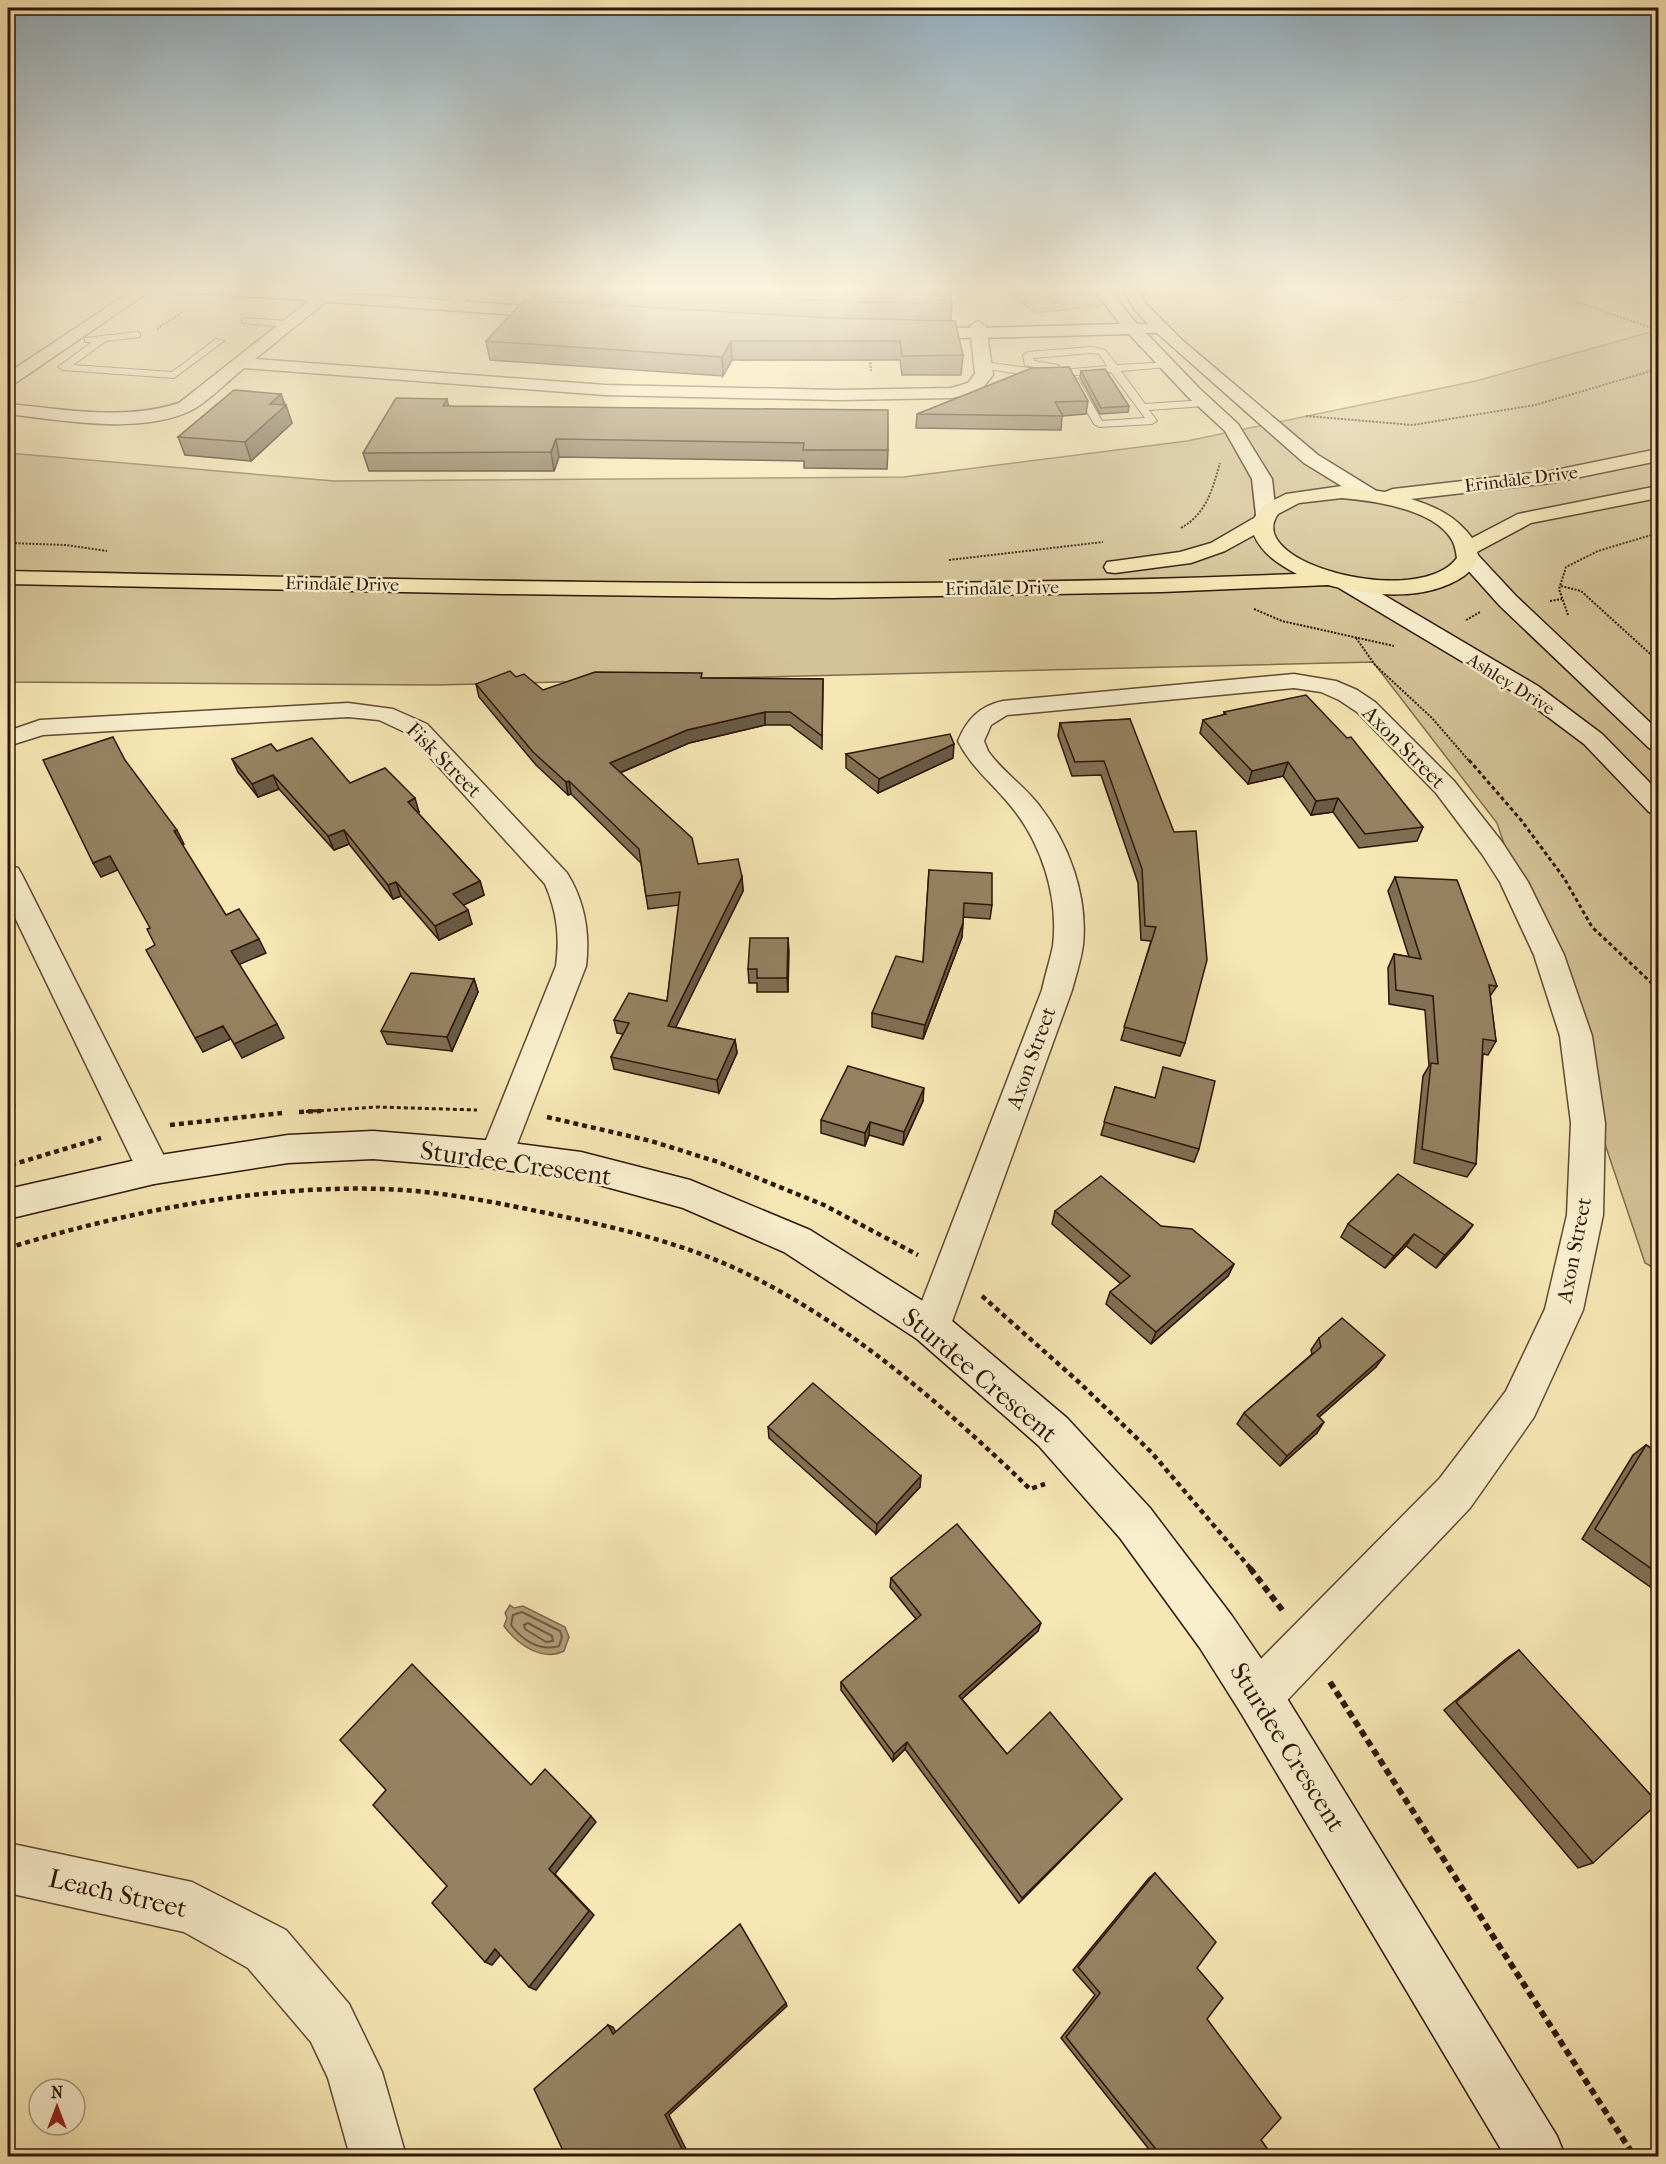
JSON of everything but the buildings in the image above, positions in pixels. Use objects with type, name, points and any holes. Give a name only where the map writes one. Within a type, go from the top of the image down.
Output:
[{"type":"main road","name":"Erindale Drive","points":[[676,590],[1001,576],[1146,564],[1184,558],[1218,547],[1264,518],[1278,505],[1295,498],[1342,492],[1375,495],[1551,477],[1659,455]]},
{"type":"main road","name":"Erindale Drive","points":[[8,578],[817,592],[1337,581],[1375,587],[1409,587],[1438,581],[1458,571],[1468,553],[1525,518],[1659,492]]},
{"type":"main road","points":[[1375,495],[1420,508],[1441,519],[1457,531],[1468,553]]},
{"type":"main road","points":[[1264,518],[1264,535],[1273,549],[1289,562],[1337,581]]},
{"type":"street","points":[[8,409],[122,418],[158,417],[185,407],[210,387]]},
{"type":"street","points":[[564,387],[826,395],[964,391],[971,387]]},
{"type":"street","points":[[1190,387],[1232,428],[1262,479],[1264,518]]},
{"type":"street","points":[[1228,387],[1311,459],[1375,495]]},
{"type":"street","points":[[1205,402],[1233,391]]},
{"type":"street","points":[[1468,553],[1508,601],[1659,743]]},
{"type":"street","name":"Ashley Drive","points":[[1337,581],[1529,691],[1593,740],[1659,806]]},
{"type":"street","name":"Axon Street","points":[[931,1328],[1057,990],[1068,943],[1066,896],[1054,853],[1032,814],[980,760],[971,741],[977,723],[988,714],[1003,708],[1294,681],[1327,686],[1348,694],[1366,707],[1445,787],[1492,848],[1514,882],[1550,955],[1576,1036],[1588,1123],[1585,1215],[1564,1310],[1520,1404],[1455,1493],[1258,1696]]},
{"type":"street","name":"Fisk Street","points":[[8,739],[40,728],[348,710],[384,713],[400,717],[418,729],[551,873],[571,910],[574,946],[571,966],[497,1155]]},
{"type":"street","points":[[8,875],[154,1170]]},
{"type":"street","name":"Sturdee Crescent","points":[[8,1204],[154,1170],[288,1149],[374,1145],[497,1155],[580,1166],[690,1195],[797,1242],[931,1328],[1053,1432],[1135,1523],[1216,1632],[1258,1696],[1537,2157]]},
{"type":"street","name":"Leach Street","points":[[8,1868],[192,1908],[267,1949],[330,2023],[354,2072],[378,2157]]},
{"type":"lane","points":[[1074,387],[1099,424],[1152,421],[1128,387]]},
{"type":"lane","points":[[1142,407],[1205,402]]},
{"type":"path","points":[[1303,416],[1413,425],[1535,405],[1597,387]]},
{"type":"path","points":[[1172,531],[1197,519],[1206,509],[1220,463],[1217,455]]},
{"type":"path","points":[[1562,599],[1560,586],[1566,567],[1598,551],[1659,533]]},
{"type":"path","points":[[940,561],[1041,551],[1108,541]]},
{"type":"path","points":[[8,543],[66,545],[110,552]]},
{"type":"path","points":[[1560,586],[1581,591],[1659,661]]},
{"type":"path","points":[[8,1166],[85,1141],[162,1125],[254,1115],[390,1107],[544,1116],[651,1141],[718,1162],[824,1205],[910,1250],[974,1290],[1039,1344],[1121,1422],[1175,1478],[1271,1593],[1634,2157]]},
{"type":"path","points":[[8,1248],[80,1227],[145,1212],[220,1199],[342,1189],[385,1189],[429,1194],[535,1210],[645,1234],[706,1255],[795,1300],[906,1377],[969,1429],[1030,1489],[1052,1481]]},
{"type":"shaded area","points":[[1447,387],[1658,387],[1658,1270],[1645,1263],[1497,823],[1373,662],[435,685],[8,682],[8,453],[334,481],[904,477],[1187,441]]},
{"type":"water","points":[[510,1605],[514,1608],[523,1606],[565,1627],[569,1637],[564,1651],[556,1654],[539,1653],[523,1645],[504,1626],[507,1618],[505,1613]]}]
